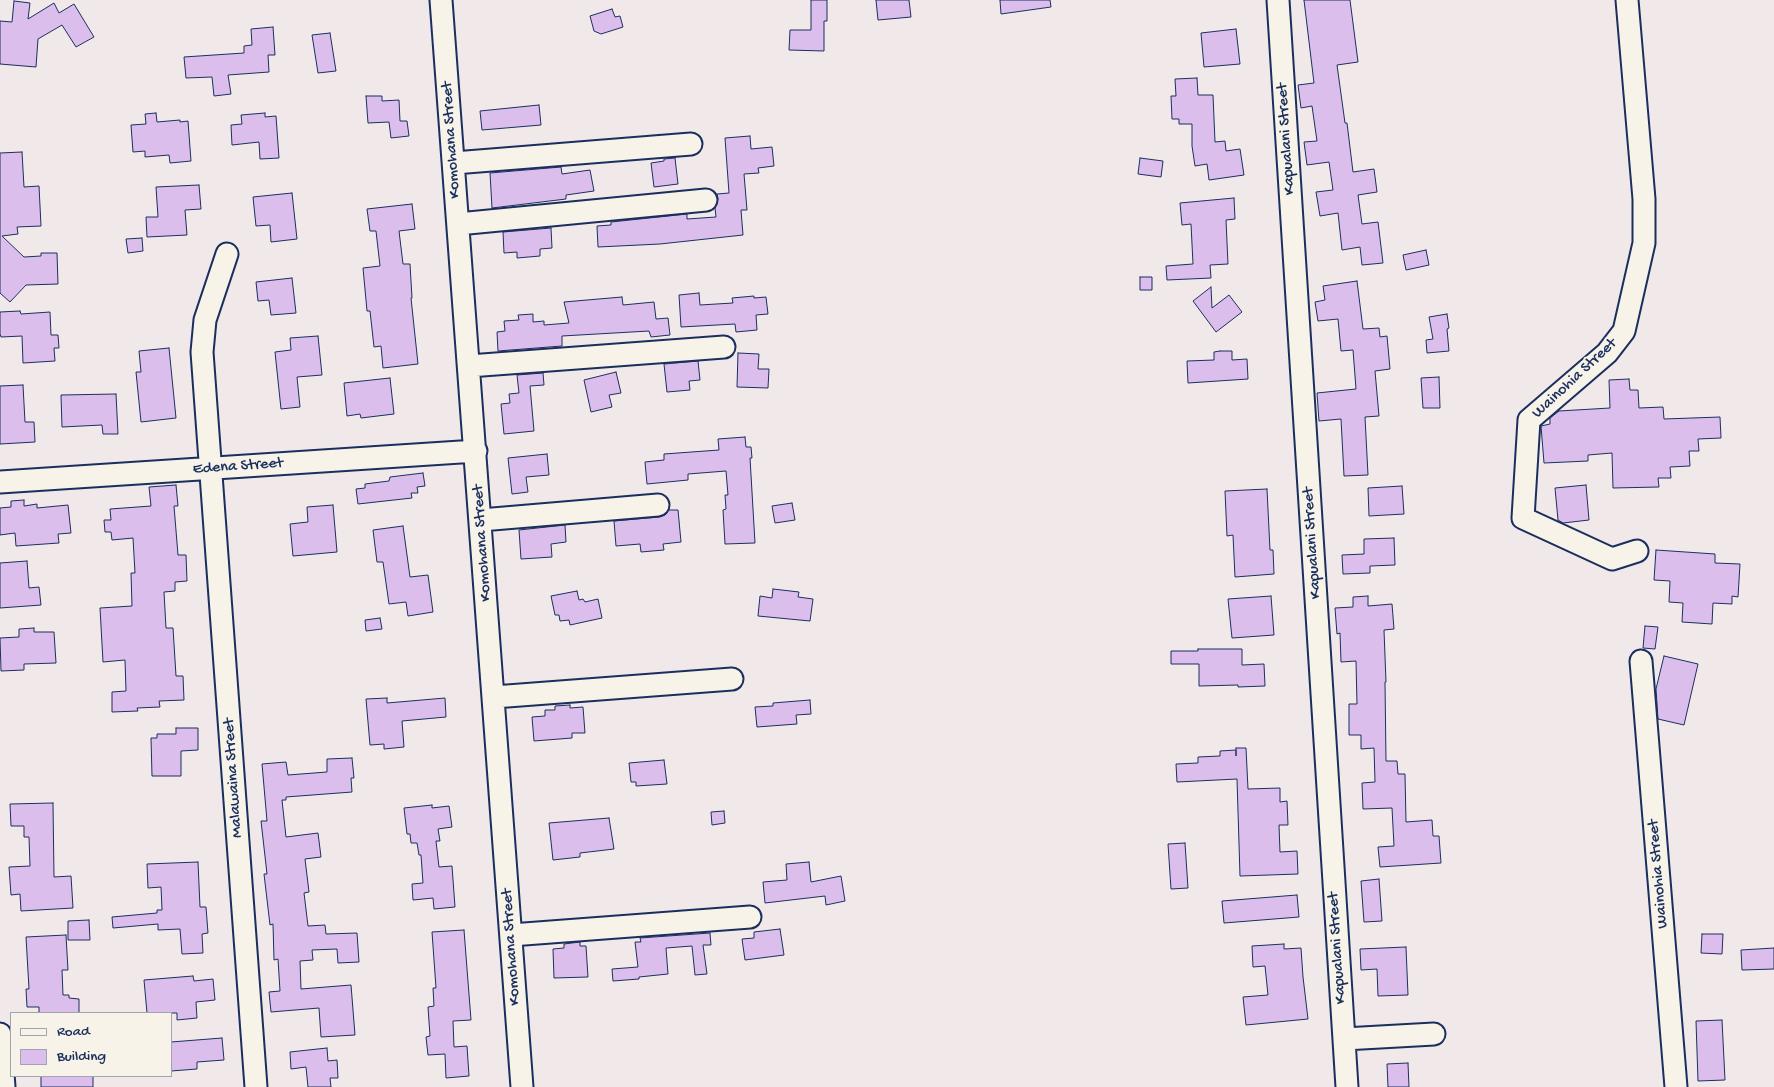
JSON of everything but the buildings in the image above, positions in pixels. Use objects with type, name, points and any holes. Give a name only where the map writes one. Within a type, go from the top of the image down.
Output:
[{"type":"street","name":"Komohana Street","points":[[441,0],[470,366],[522,1087]]},
{"type":"street","name":"Kapualani Street","points":[[1278,0],[1347,1087]]},
{"type":"street","name":"Wainohia Street","points":[[1627,3],[1644,199],[1644,243],[1624,331],[1607,353],[1529,420],[1523,518],[1612,559],[1637,551]]},
{"type":"street","points":[[454,163],[691,144]]},
{"type":"street","points":[[458,224],[706,200]]},
{"type":"street","name":"Malawaina Street","points":[[227,254],[205,320],[202,352],[256,1087]]},
{"type":"street","points":[[470,366],[724,347]]},
{"type":"street","name":"Edena Street","points":[[0,482],[476,451]]},
{"type":"street","points":[[481,520],[658,505]]},
{"type":"street","name":"Wainohia Street","points":[[1641,661],[1676,1087]]},
{"type":"street","points":[[494,697],[732,679]]},
{"type":"street","points":[[511,935],[750,917]]},
{"type":"street","points":[[0,1034],[4,1087]]},
{"type":"street","points":[[1344,1039],[1434,1034]]}]
